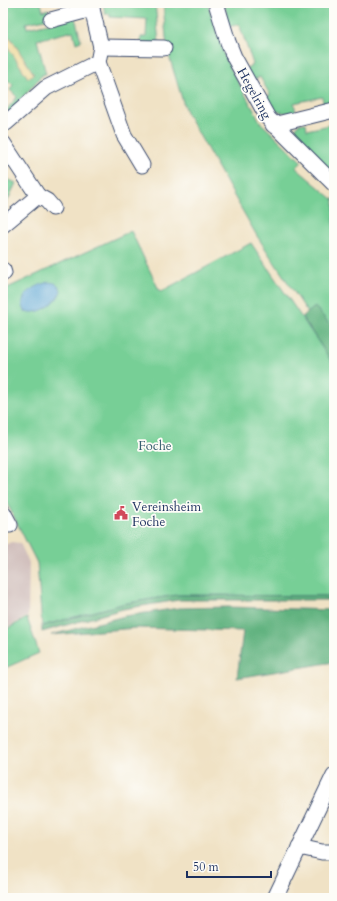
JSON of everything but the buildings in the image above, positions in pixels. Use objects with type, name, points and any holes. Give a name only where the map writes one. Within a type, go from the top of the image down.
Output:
[{"type":"street","name":"Hegelring","points":[[216,3],[234,57],[263,110],[273,125],[334,184]]},
{"type":"street","points":[[51,20],[91,6],[101,46],[98,62],[124,135],[142,165]]},
{"type":"street","points":[[101,46],[164,48]]},
{"type":"street","points":[[4,125],[46,88],[98,62]]},
{"type":"street","points":[[273,125],[334,110]]},
{"type":"street","points":[[3,143],[38,196],[47,200],[53,208]]},
{"type":"street","points":[[3,224],[38,196]]},
{"type":"street","points":[[275,898],[334,775]]},
{"type":"street","points":[[299,847],[322,852],[334,852]]},
{"type":"shaded area","points":[[11,542],[20,543],[29,563],[28,616],[3,630],[3,546]]},
{"type":"green space","points":[[3,3],[41,3],[43,11],[48,9],[50,18],[26,23],[27,28],[75,17],[81,41],[76,43],[73,31],[37,40],[46,74],[43,74],[11,111],[5,112],[17,97],[10,90],[13,85],[3,76]]},
{"type":"green space","points":[[103,3],[155,3],[159,43],[141,43],[141,37],[146,37],[147,19],[110,17],[110,14],[105,14]]},
{"type":"green space","points":[[163,3],[208,3],[226,60],[261,123],[302,162],[296,168],[334,200],[334,329],[315,307],[308,313],[257,236],[186,112],[167,49]]},
{"type":"green space","points":[[224,3],[329,3],[334,11],[334,103],[324,106],[322,97],[294,103],[296,113],[285,113],[270,107],[263,99],[270,95],[260,77],[253,80],[245,69],[253,64],[239,24],[229,27]]},
{"type":"green space","points":[[306,123],[307,130],[334,124],[334,178],[296,136],[296,128],[298,124]]},
{"type":"green space","points":[[3,177],[16,183],[3,211]]},
{"type":"green space","name":"Foche","points":[[131,231],[160,292],[251,243],[334,365],[334,596],[177,595],[122,604],[42,626],[37,563],[3,495],[3,290]]},
{"type":"green space","points":[[315,307],[334,329],[334,365],[302,317]]},
{"type":"green space","points":[[177,595],[334,596],[334,600],[179,600],[123,609],[42,632],[42,626],[122,604]]},
{"type":"green space","points":[[228,607],[334,610],[334,662],[237,678],[243,631],[136,628],[51,635],[125,616],[179,608]]},
{"type":"green space","points":[[27,618],[39,653],[3,669],[3,631]]},
{"type":"sand","points":[[10,37],[34,74],[28,78],[4,41]]},
{"type":"water","points":[[48,282],[56,284],[61,290],[56,299],[52,304],[42,310],[36,312],[25,311],[23,300],[25,296],[33,289]]},
{"type":"place","name":"Vereinsheim Foche","points":[[121,513]]}]
